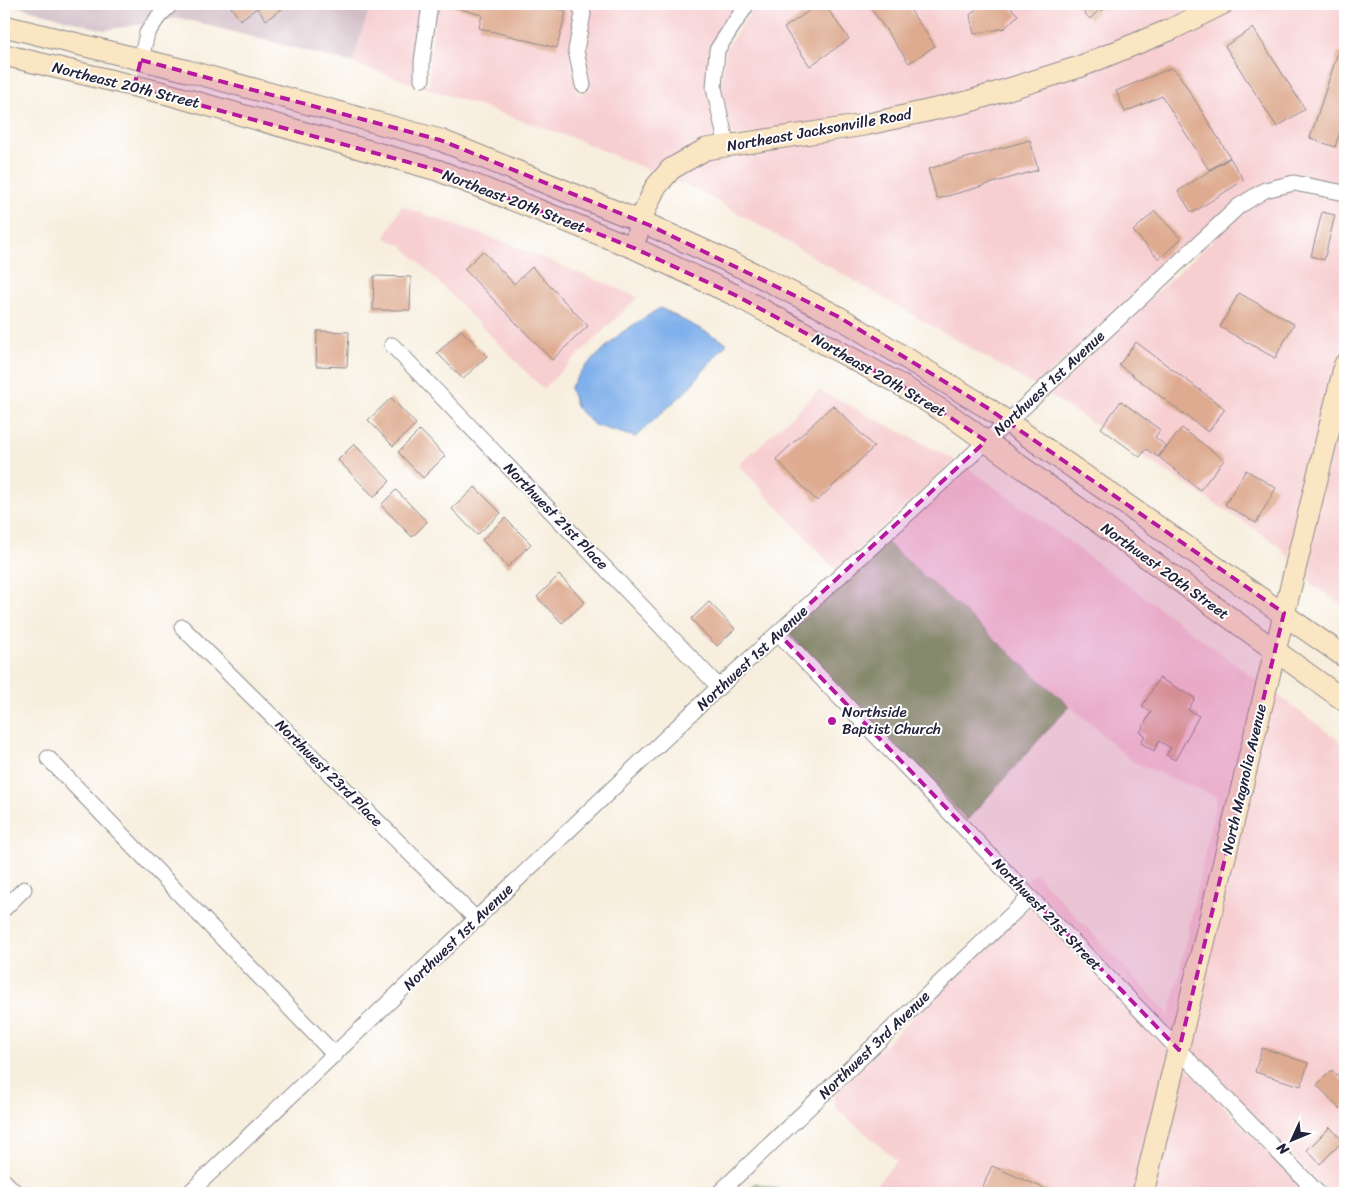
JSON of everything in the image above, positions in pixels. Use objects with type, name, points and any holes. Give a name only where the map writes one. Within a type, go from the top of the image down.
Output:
[{"type":"main road","name":"Northeast Jacksonville Road","points":[[634,248],[640,221],[655,188],[671,169],[706,149],[864,125],[967,102],[1079,67],[1172,28],[1222,4]]},
{"type":"main road","name":"Northeast 20th Street","points":[[4,26],[142,60],[440,140],[640,221],[747,270],[837,316],[986,407],[1007,422]]},
{"type":"main road","name":"Northeast 20th Street","points":[[4,55],[173,96],[436,170],[634,248],[735,295],[899,384],[986,441]]},
{"type":"main road","points":[[134,87],[142,60]]},
{"type":"main road","name":"North Magnolia Avenue","points":[[1143,1193],[1345,364]]},
{"type":"main road","name":"Northwest 20th Street","points":[[1007,422],[1345,657]]},
{"type":"main road","name":"Northwest 20th Street","points":[[986,441],[1345,701]]},
{"type":"street","points":[[142,60],[147,33],[159,16],[172,4]]},
{"type":"street","points":[[422,79],[422,61],[430,4]]},
{"type":"street","points":[[580,4],[583,14],[576,50],[583,85]]},
{"type":"street","points":[[727,146],[714,88],[717,50],[747,4]]},
{"type":"street","name":"Northwest 1st Avenue","points":[[189,1193],[719,687],[1238,206],[1265,190],[1294,183],[1345,193]]},
{"type":"street","name":"Northwest 21st Place","points":[[392,345],[719,687]]},
{"type":"street","name":"Northwest 23rd Place","points":[[182,627],[477,920]]},
{"type":"street","name":"Northwest 21st Street","points":[[778,633],[1030,897],[1318,1193]]},
{"type":"street","points":[[48,758],[335,1055]]},
{"type":"street","points":[[4,909],[24,889]]},
{"type":"street","name":"Northwest 3rd Avenue","points":[[719,1193],[1030,897]]},
{"type":"street","points":[[4,1181],[16,1193]]},
{"type":"highlighted area","points":[[141,60],[440,140],[649,225],[837,316],[986,407],[1284,613],[1179,1050],[778,633],[986,441],[899,384],[735,295],[634,248],[437,170],[134,87]]},
{"type":"shaded area","points":[[9,4],[161,4],[145,24],[104,30]]},
{"type":"shaded area","points":[[183,4],[371,4],[352,63],[180,18],[164,20]]},
{"type":"shaded area","points":[[371,4],[422,4],[414,61],[415,84],[352,63]]},
{"type":"shaded area","points":[[437,4],[571,4],[576,15],[569,52],[577,94],[591,89],[583,49],[590,15],[588,4],[739,4],[707,90],[718,140],[658,174],[573,138],[421,86],[430,84],[429,60]]},
{"type":"shaded area","points":[[757,4],[1206,4],[1077,60],[966,95],[863,118],[732,138],[721,87],[725,51],[751,10]]},
{"type":"shaded area","points":[[1238,4],[1345,4],[1345,185],[1296,176],[1262,185],[1035,386],[705,194],[671,179],[708,156],[864,132],[1175,34]]},
{"type":"shaded area","points":[[1293,191],[1345,200],[1345,334],[1290,559],[1277,544],[1048,394],[1243,212],[1268,197]]},
{"type":"shaded area","points":[[401,206],[504,242],[638,297],[543,389],[403,246],[385,238]]},
{"type":"shaded area","points":[[819,390],[955,460],[836,570],[739,465]]},
{"type":"shaded area","points":[[1345,395],[1345,607],[1313,585],[1302,572]]},
{"type":"shaded area","points":[[967,467],[1260,682],[1175,1035],[1026,881],[1035,873],[1170,1015],[1217,797],[1133,762],[886,542]]},
{"type":"shaded area","points":[[1272,691],[1345,745],[1345,1193],[1329,1193],[1187,1047]]},
{"type":"shaded area","points":[[1029,907],[1171,1052],[1136,1193],[869,1193],[897,1161],[835,1107],[834,1093]]},
{"type":"shaded area","points":[[1183,1064],[1307,1193],[1151,1193]]},
{"type":"green space","points":[[886,542],[1069,706],[967,820],[788,633]]},
{"type":"green space","points":[[755,1183],[793,1193],[745,1193]]},
{"type":"water","points":[[660,308],[727,343],[685,392],[635,437],[594,425],[577,408],[570,388],[583,369],[621,333]]},
{"type":"building","points":[[229,4],[289,4],[266,20],[257,8],[240,20]]},
{"type":"building","points":[[443,4],[539,4],[566,11],[557,48],[479,28],[482,15]]},
{"type":"building","points":[[819,4],[824,4],[849,39],[810,66],[784,28]]},
{"type":"building","points":[[868,4],[906,4],[935,46],[909,63]]},
{"type":"building","points":[[981,4],[1007,4],[1018,15],[1005,28],[974,34],[970,15]]},
{"type":"building","points":[[1076,4],[1105,4],[1107,6],[1102,11],[1100,9],[1090,19]]},
{"type":"building","points":[[1253,28],[1305,109],[1277,127],[1225,46]]},
{"type":"building","points":[[1338,52],[1345,55],[1345,116],[1335,147],[1310,138]]},
{"type":"building","points":[[1171,68],[1178,73],[1230,157],[1209,170],[1162,96],[1125,112],[1116,91]]},
{"type":"building","points":[[1030,140],[1038,170],[937,199],[928,169]]},
{"type":"building","points":[[1230,158],[1244,180],[1192,213],[1178,191]]},
{"type":"building","points":[[1155,211],[1181,239],[1159,259],[1133,231]]},
{"type":"building","points":[[1322,212],[1335,215],[1324,260],[1311,256]]},
{"type":"building","points":[[483,251],[514,284],[532,267],[588,326],[552,360],[464,269]]},
{"type":"building","points":[[374,276],[411,277],[410,310],[373,310]]},
{"type":"building","points":[[1239,293],[1294,324],[1275,358],[1220,327]]},
{"type":"building","points":[[461,330],[487,356],[463,379],[437,353]]},
{"type":"building","points":[[317,331],[349,332],[347,367],[316,366]]},
{"type":"building","points":[[1136,342],[1225,409],[1208,432],[1119,365]]},
{"type":"building","points":[[391,398],[416,424],[393,446],[368,420]]},
{"type":"building","points":[[1121,401],[1160,430],[1155,437],[1166,446],[1158,457],[1146,449],[1140,457],[1101,428]]},
{"type":"building","points":[[833,405],[874,447],[817,501],[776,459]]},
{"type":"building","points":[[1182,428],[1224,460],[1200,490],[1159,457]]},
{"type":"building","points":[[420,430],[445,456],[423,478],[398,452]]},
{"type":"building","points":[[354,444],[390,481],[374,497],[338,460]]},
{"type":"building","points":[[1246,470],[1276,488],[1256,523],[1225,505]]},
{"type":"building","points":[[475,487],[501,513],[477,535],[452,509]]},
{"type":"building","points":[[396,490],[427,522],[412,537],[381,505]]},
{"type":"building","points":[[505,518],[531,544],[508,567],[482,540]]},
{"type":"building","points":[[559,575],[585,602],[562,623],[537,597]]},
{"type":"building","points":[[709,602],[735,629],[717,646],[691,619]]},
{"type":"building","points":[[1159,678],[1195,698],[1188,710],[1199,716],[1175,760],[1166,755],[1171,748],[1159,741],[1154,751],[1141,743],[1145,735],[1140,732],[1151,712],[1142,707]]},
{"type":"building","points":[[1262,1048],[1308,1063],[1301,1086],[1255,1072]]},
{"type":"building","points":[[1332,1070],[1345,1083],[1345,1104],[1340,1109],[1317,1085]]},
{"type":"building","points":[[1330,1127],[1343,1141],[1320,1164],[1307,1150]]},
{"type":"building","points":[[992,1166],[1055,1193],[980,1193]]},
{"type":"place","name":"Northside Baptist Church","points":[[832,721]]}]
